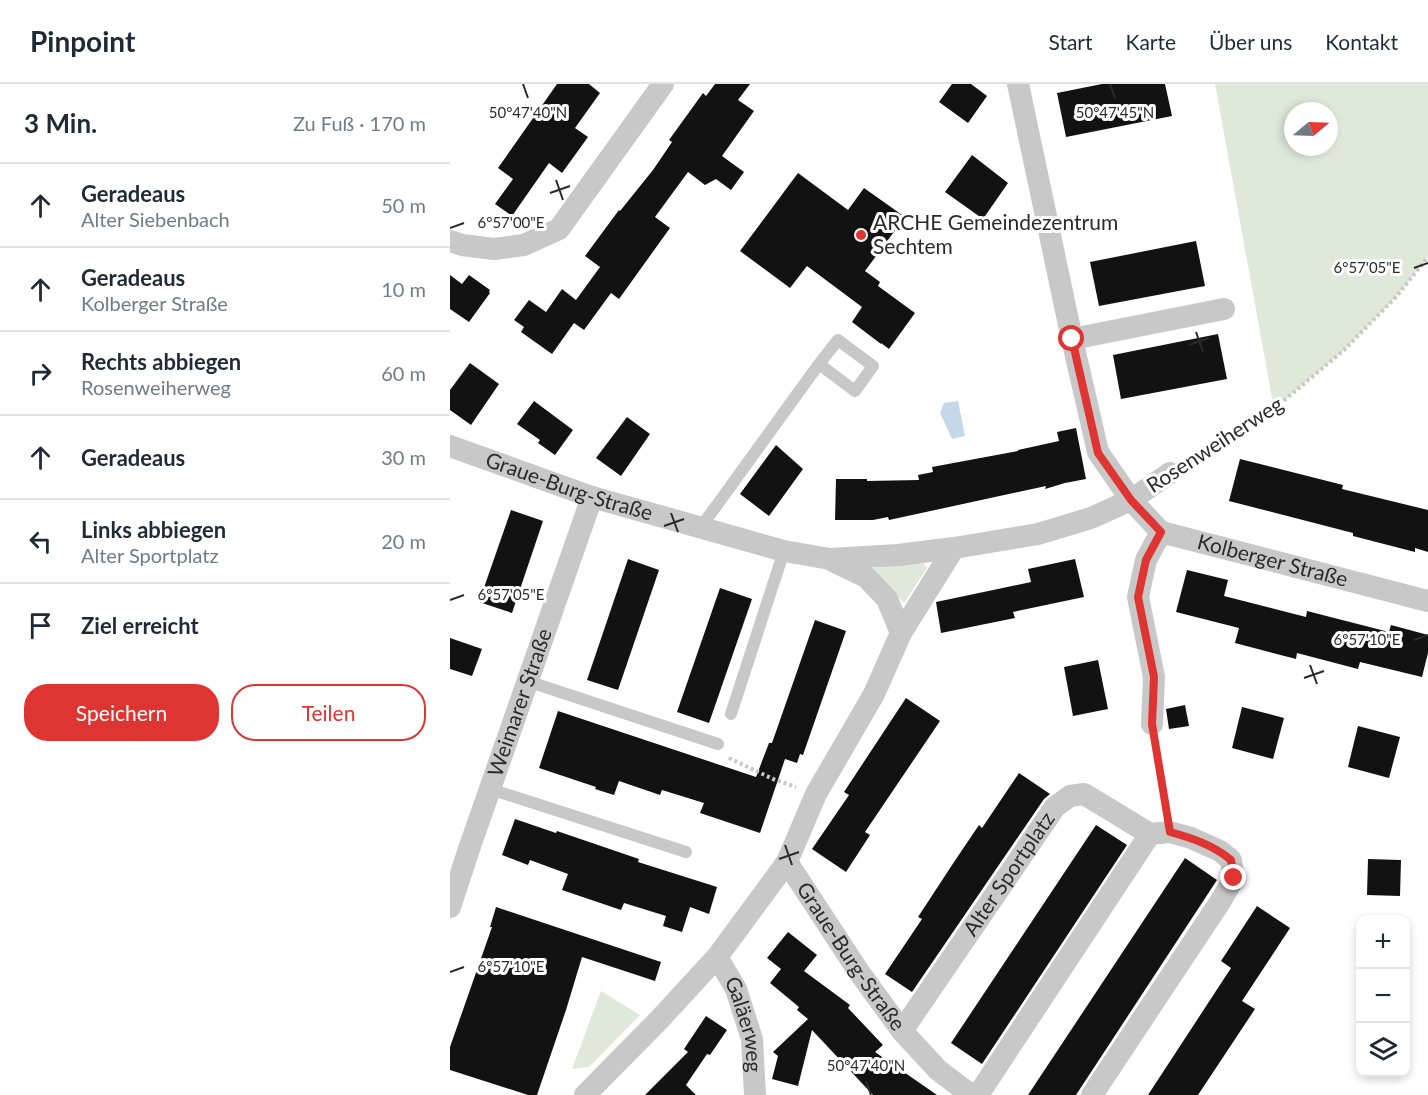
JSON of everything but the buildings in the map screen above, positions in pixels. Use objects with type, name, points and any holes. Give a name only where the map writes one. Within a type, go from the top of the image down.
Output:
[{"type":"street","points":[[450,241],[494,249],[524,245],[559,229],[663,84]]},
{"type":"street","points":[[1018,84],[1098,453],[1131,500],[1161,532],[1146,560],[1138,597],[1154,677],[1152,724]]},
{"type":"street","points":[[1072,339],[1224,309]]},
{"type":"street","name":"Graue-Burg-Straße","points":[[450,446],[592,497],[784,551],[830,559],[898,555]]},
{"type":"street","name":"Rosenweiherweg","points":[[898,555],[1038,534],[1091,518],[1131,500],[1170,473]]},
{"type":"street","name":"Weimarer Straße","points":[[450,907],[592,497]]},
{"type":"street","name":"Kolberger Straße","points":[[1161,532],[1428,601]]},
{"type":"street","points":[[901,633],[954,548]]},
{"type":"street","name":"Graue-Burg-Straße","points":[[585,1095],[717,957],[787,862],[816,794],[874,694],[901,633],[887,599],[873,584],[866,577],[830,559]]},
{"type":"street","name":"Alter Sportplatz","points":[[902,1031],[1055,807],[1070,796],[1084,794],[1160,833],[1191,838],[1220,851],[1231,860],[1234,878],[1092,1095]]},
{"type":"street","points":[[978,1095],[1160,833]]},
{"type":"street","name":"Graue-Burg-Straße","points":[[787,862],[858,972],[902,1031],[938,1070],[971,1095]]},
{"type":"street","name":"Galäerweg","points":[[717,957],[736,989],[752,1039],[755,1095]]},
{"type":"lane","points":[[700,527],[819,364]]},
{"type":"lane","points":[[731,714],[784,551]]},
{"type":"lane","points":[[527,681],[718,744]]},
{"type":"lane","points":[[490,789],[686,852]]},
{"type":"path","name":"Rosenweiherweg","points":[[1170,473],[1274,409],[1344,350],[1396,297],[1428,258]]},
{"type":"path","points":[[1152,724],[1160,833]]},
{"type":"path","points":[[728,757],[773,779],[816,794]]},
{"type":"green space","points":[[1215,84],[1428,84],[1428,257],[1396,297],[1344,350],[1274,409]]},
{"type":"green space","points":[[922,561],[927,568],[904,603],[869,569]]},
{"type":"green space","points":[[601,991],[640,1015],[589,1067],[572,1069]]},
{"type":"water","points":[[958,401],[965,436],[952,439],[940,413],[944,403]]},
{"type":"place","name":"ARCHE Gemeindezentrum Sechtem","points":[[861,235]]},
{"type":"route","points":[[1072,339],[1098,453],[1131,500],[1161,532],[1146,560],[1138,597],[1154,677],[1152,724],[1170,832],[1191,838],[1220,851],[1231,860],[1234,878]]}]
